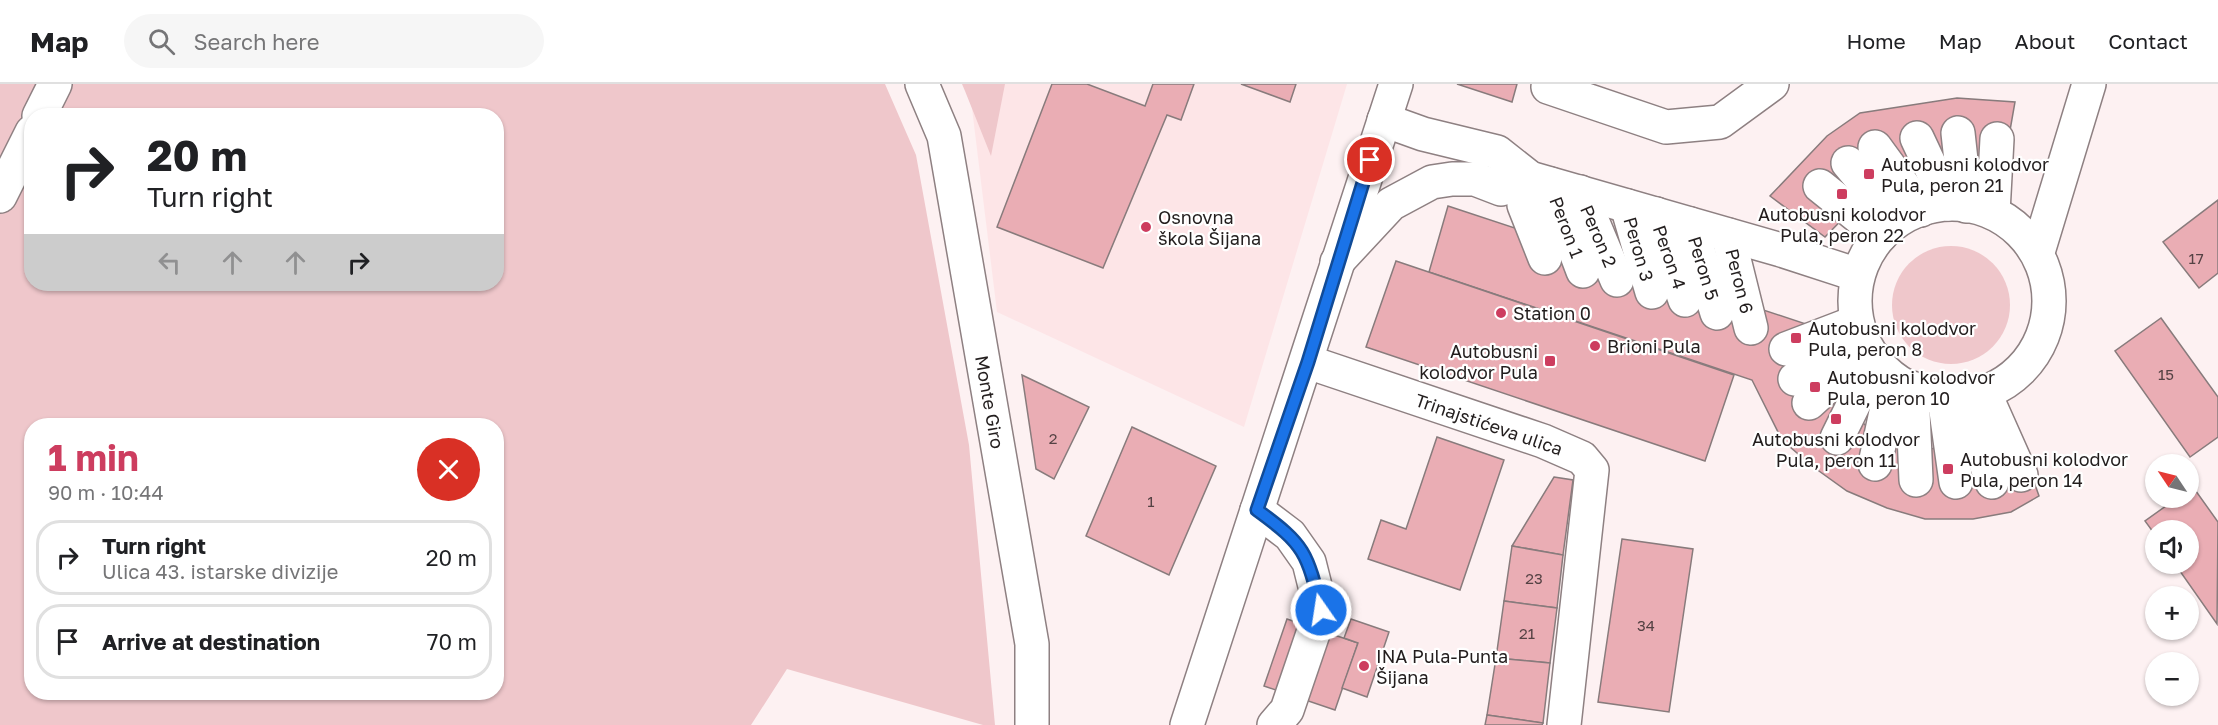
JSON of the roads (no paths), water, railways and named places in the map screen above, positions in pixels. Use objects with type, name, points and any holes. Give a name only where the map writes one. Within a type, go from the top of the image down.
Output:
[{"type":"street","points":[[43,108],[55,84]]},
{"type":"street","name":"Monte Giro","points":[[922,84],[944,135],[1032,644],[1032,725]]},
{"type":"street","points":[[1187,725],[1308,362],[1337,262],[1396,84]]},
{"type":"street","points":[[1548,87],[1666,127],[1720,122],[1772,84]]},
{"type":"street","points":[[1877,355],[1927,396],[1964,396],[2001,386],[2030,361],[2048,327],[2050,288],[2038,252],[2089,84]]},
{"type":"street","points":[[1384,120],[1423,134],[1497,152],[1554,185],[1858,275]]},
{"type":"street","points":[[1934,214],[1958,133]]},
{"type":"street","points":[[1917,138],[1934,214]]},
{"type":"street","points":[[1916,480],[1877,355],[1852,297],[1866,254],[1934,214],[1997,139]]},
{"type":"street","points":[[0,196],[24,148]]},
{"type":"street","points":[[1862,155],[1934,214]]},
{"type":"street","points":[[1337,262],[1391,204],[1432,182],[1452,179],[1475,180],[1501,189],[1554,185]]},
{"type":"street","points":[[1545,258],[1524,206],[1554,185]]},
{"type":"street","name":"Peron 1","points":[[1554,185],[1583,271]]},
{"type":"street","name":"Peron 2","points":[[1554,185],[1617,280]]},
{"type":"street","points":[[1820,186],[1934,214],[2038,252]]},
{"type":"street","name":"Peron 3","points":[[1641,210],[1652,292]]},
{"type":"street","name":"Peron 4","points":[[1641,210],[1685,300]]},
{"type":"street","name":"Peron 5","points":[[1690,224],[1717,313]]},
{"type":"street","name":"Peron 6","points":[[1728,235],[1751,328]]},
{"type":"street","points":[[1877,355],[1796,377],[1877,355]]},
{"type":"street","points":[[1837,438],[1877,355]]},
{"type":"street","points":[[1875,464],[1877,355]]},
{"type":"street","name":"Trinajstićeva ulica","points":[[1308,362],[1543,441],[1582,458],[1592,470],[1564,725]]},
{"type":"street","points":[[1964,396],[2007,479]]},
{"type":"street","points":[[1956,482],[1964,396]]},
{"type":"street","points":[[1257,510],[1290,535],[1309,562],[1321,610],[1287,710],[1274,725]]},
{"type":"place","name":"Autobusni kolodvor Pula, peron 21","points":[[1869,174]]},
{"type":"place","name":"Autobusni kolodvor Pula, peron 22","points":[[1842,194]]},
{"type":"place","name":"Osnovna škola Šijana","points":[[1146,227]]},
{"type":"place","name":"Station 0","points":[[1501,313]]},
{"type":"place","name":"Autobusni kolodvor Pula, peron 8","points":[[1796,338]]},
{"type":"place","name":"Brioni Pula","points":[[1595,346]]},
{"type":"place","name":"Autobusni kolodvor Pula","points":[[1550,361]]},
{"type":"place","name":"Autobusni kolodvor Pula, peron 10","points":[[1815,387]]},
{"type":"place","name":"Autobusni kolodvor Pula, peron 11","points":[[1836,419]]},
{"type":"place","name":"Autobusni kolodvor Pula, peron 14","points":[[1948,469]]},
{"type":"place","name":"INA Pula-Punta Šijana","points":[[1364,666]]}]
